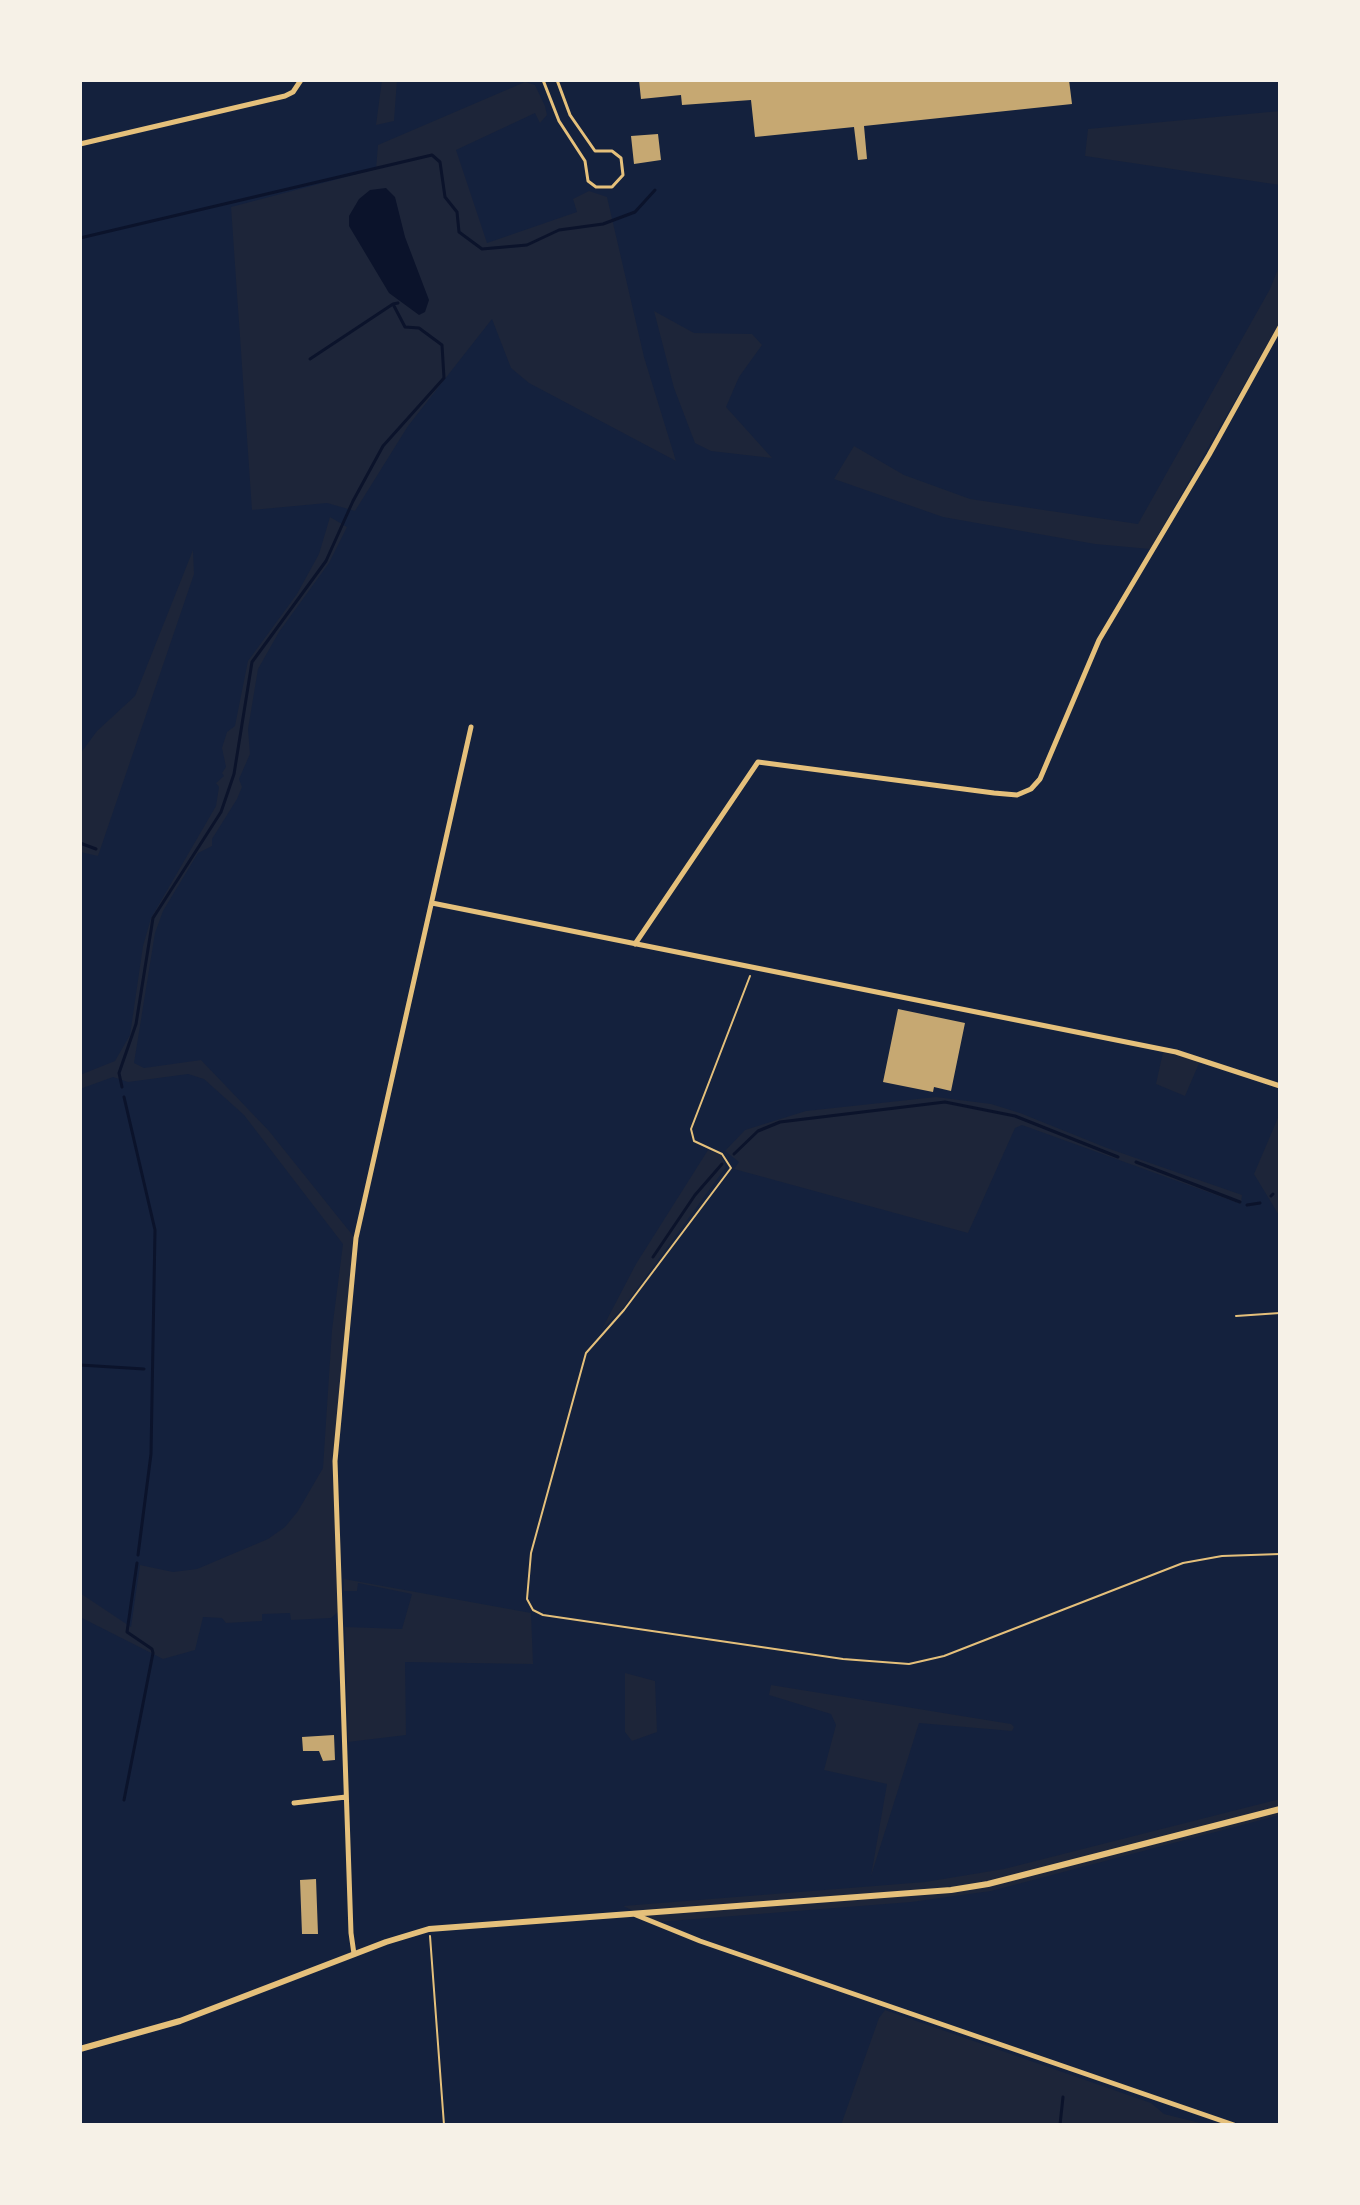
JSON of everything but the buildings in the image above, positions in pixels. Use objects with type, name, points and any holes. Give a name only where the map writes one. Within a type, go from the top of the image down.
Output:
[{"type":"street","points":[[80,144],[285,96],[293,92],[301,80]]},
{"type":"street","points":[[635,944],[758,762],[1017,795],[1035,784],[1099,640],[1209,455],[1280,327]]},
{"type":"street","points":[[354,1954],[335,1461],[356,1238],[471,727]]},
{"type":"street","points":[[432,903],[1176,1052],[1280,1086]]},
{"type":"street","points":[[294,1803],[346,1797]]},
{"type":"street","points":[[80,2049],[180,2021],[354,1954],[429,1929],[969,1887],[1280,1809]]},
{"type":"street","points":[[631,1913],[700,1941],[1234,2125]]},
{"type":"lane","points":[[543,80],[559,121],[585,161],[588,181],[601,189],[612,187],[623,175],[621,158],[606,149],[595,151],[570,115],[557,80]]},
{"type":"path","points":[[753,968],[691,1129],[694,1141],[722,1154],[731,1168],[624,1310],[586,1353],[531,1553],[527,1599],[533,1610],[543,1615],[828,1657],[909,1664],[944,1656],[1183,1563],[1222,1556],[1280,1554]]},
{"type":"path","points":[[1236,1316],[1280,1313]]},
{"type":"path","points":[[429,1929],[444,2125]]},
{"type":"shaded area","points":[[382,80],[397,80],[394,121],[376,125]]},
{"type":"shaded area","points":[[525,82],[535,85],[545,106],[547,115],[540,123],[535,113],[456,150],[487,243],[577,212],[573,199],[589,191],[607,197],[644,357],[676,461],[529,383],[511,368],[492,319],[408,426],[355,511],[327,503],[252,510],[231,207],[376,169],[378,145]]},
{"type":"shaded area","points":[[1280,111],[1280,185],[1085,156],[1088,129]]},
{"type":"shaded area","points":[[386,188],[395,197],[405,237],[429,300],[425,312],[419,315],[389,293],[349,226],[349,216],[359,199],[370,190]]},
{"type":"shaded area","points":[[1280,264],[1280,322],[1150,549],[1095,544],[943,517],[834,479],[854,446],[904,475],[970,499],[1138,524],[1270,289]]},
{"type":"shaded area","points":[[654,311],[694,333],[752,334],[762,345],[739,377],[726,407],[772,458],[711,451],[695,443],[674,388]]},
{"type":"shaded area","points":[[330,517],[347,527],[329,563],[279,632],[258,669],[248,729],[250,754],[239,779],[242,787],[237,799],[212,839],[212,846],[198,853],[163,911],[155,933],[134,1063],[144,1068],[201,1060],[269,1131],[354,1237],[333,1461],[338,1612],[331,1618],[291,1620],[290,1613],[262,1614],[262,1621],[226,1623],[222,1618],[203,1617],[195,1650],[163,1659],[80,1617],[80,1593],[131,1627],[140,1565],[173,1572],[197,1569],[268,1539],[285,1527],[298,1511],[323,1468],[332,1330],[343,1244],[244,1115],[204,1079],[188,1074],[128,1082],[113,1077],[80,1089],[80,1075],[115,1061],[130,1035],[143,946],[151,918],[216,806],[219,787],[216,783],[224,776],[222,773],[226,767],[222,748],[227,732],[235,726],[248,661],[297,594],[319,554]]},
{"type":"shaded area","points":[[193,550],[194,574],[98,856],[80,852],[80,754],[97,731],[135,696]]},
{"type":"shaded area","points":[[1163,1052],[1200,1061],[1185,1096],[1156,1084]]},
{"type":"shaded area","points":[[936,1097],[991,1104],[1020,1113],[1107,1148],[1242,1195],[1241,1204],[1022,1125],[1015,1128],[968,1233],[734,1169],[739,1162],[725,1151],[745,1130],[806,1111]]},
{"type":"shaded area","points":[[1280,1113],[1280,1217],[1254,1174]]},
{"type":"shaded area","points":[[708,1150],[721,1155],[726,1167],[622,1309],[602,1329],[636,1264]]},
{"type":"shaded area","points":[[344,1579],[531,1613],[533,1664],[405,1662],[406,1735],[348,1742],[345,1627],[402,1629],[412,1594],[358,1583],[357,1591],[344,1591]]},
{"type":"shaded area","points":[[625,1673],[655,1681],[657,1732],[632,1741],[625,1732]]},
{"type":"shaded area","points":[[771,1685],[1011,1724],[1014,1727],[1012,1731],[919,1723],[871,1876],[887,1784],[824,1770],[836,1725],[831,1714],[769,1695]]},
{"type":"shaded area","points":[[1280,1799],[1280,1815],[991,1891],[911,1902],[657,1922],[623,1906],[925,1882],[1004,1869]]},
{"type":"shaded area","points":[[885,2010],[1151,2103],[1164,2114],[1208,2125],[841,2125],[879,2018]]},
{"type":"waterway","points":[[80,238],[432,155],[440,162],[445,197],[457,212],[459,232],[482,249],[527,245],[559,230],[603,224],[635,212],[655,190]]},
{"type":"waterway","points":[[122,1087],[119,1073],[136,1024],[153,918],[221,812],[234,774],[252,662],[326,561],[353,501],[383,446],[444,378],[442,345],[419,328],[405,327],[393,304],[398,303]]},
{"type":"waterway","points":[[310,359],[393,304]]},
{"type":"waterway","points":[[80,843],[96,849]]},
{"type":"waterway","points":[[124,1097],[155,1230],[151,1454],[138,1555]]},
{"type":"waterway","points":[[734,1154],[758,1131],[780,1122],[945,1102],[1015,1116],[1118,1157]]},
{"type":"waterway","points":[[1136,1162],[1240,1202]]},
{"type":"waterway","points":[[653,1257],[695,1195],[722,1164]]},
{"type":"waterway","points":[[1247,1205],[1260,1203]]},
{"type":"waterway","points":[[80,1365],[144,1369]]},
{"type":"waterway","points":[[124,1800],[153,1653],[152,1649],[127,1632],[137,1563]]},
{"type":"waterway","points":[[1060,2125],[1063,2097]]}]
